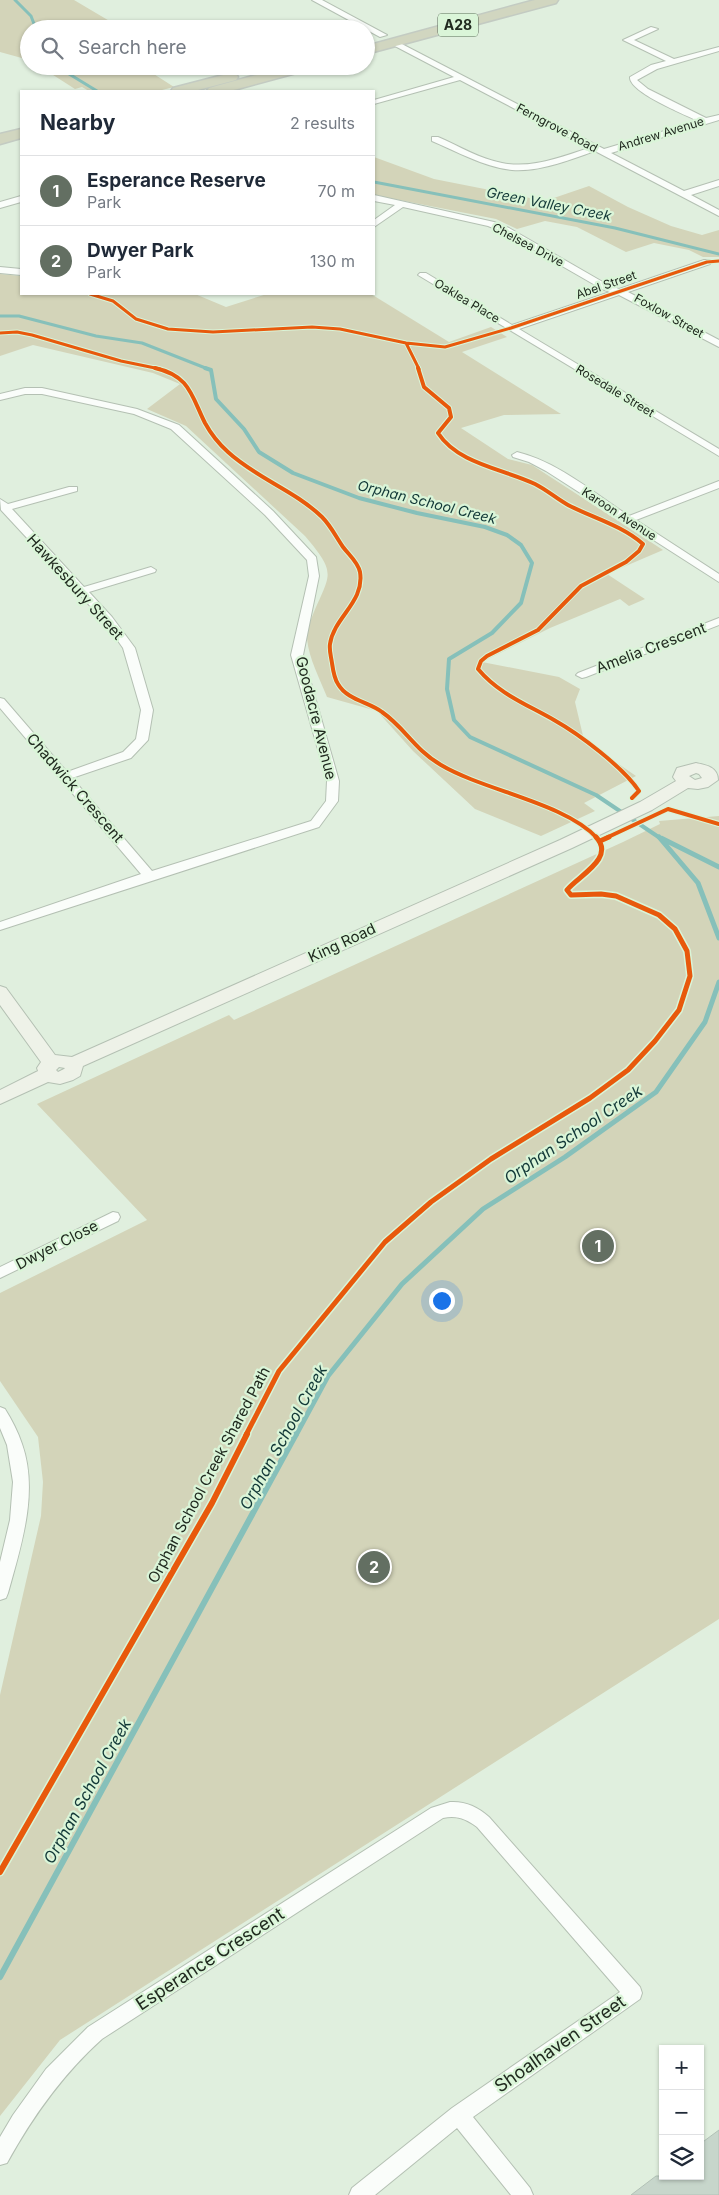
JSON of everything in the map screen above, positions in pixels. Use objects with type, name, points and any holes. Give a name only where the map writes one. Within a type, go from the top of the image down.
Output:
[{"type":"highway","name":"A28","points":[[375,46],[389,39],[515,0]]},
{"type":"highway","name":"A28","points":[[375,40],[389,39],[551,0]]},
{"type":"highway","points":[[181,90],[233,75]]},
{"type":"highway","points":[[218,90],[273,75]]},
{"type":"highway","points":[[0,140],[20,134]]},
{"type":"highway","points":[[0,150],[20,144]]},
{"type":"main road","points":[[612,822],[646,806],[686,782],[699,785],[713,774]]},
{"type":"main road","name":"King Road","points":[[50,1068],[58,1078],[67,1077],[74,1070],[72,1064],[612,822]]},
{"type":"main road","points":[[0,992],[50,1068],[0,1098]]},
{"type":"street","name":"Ferngrove Road","points":[[316,0],[353,20]]},
{"type":"street","points":[[654,30],[627,40],[674,62]]},
{"type":"street","name":"Ferngrove Road","points":[[375,32],[719,213]]},
{"type":"street","points":[[705,121],[645,91],[632,79],[641,73],[719,49]]},
{"type":"street","points":[[375,102],[462,77]]},
{"type":"street","name":"Andrew Avenue","points":[[435,139],[483,159],[513,167],[529,166],[600,150],[719,117]]},
{"type":"street","points":[[684,194],[719,183]]},
{"type":"street","name":"Chelsea Drive","points":[[375,198],[491,224],[506,230],[605,287],[618,291]]},
{"type":"street","points":[[0,205],[20,199]]},
{"type":"street","points":[[375,223],[402,204]]},
{"type":"street","name":"Abel Street","points":[[511,328],[707,262]]},
{"type":"street","points":[[0,270],[20,272]]},
{"type":"street","name":"Oaklea Place","points":[[423,275],[511,328]]},
{"type":"street","name":"Foxlow Street","points":[[618,291],[654,307],[719,344]]},
{"type":"street","name":"Rosedale Street","points":[[511,328],[719,453]]},
{"type":"street","name":"Goodacre Avenue","points":[[0,397],[29,389],[42,391],[137,412],[175,427],[269,513],[312,559],[314,576],[297,656],[333,782],[332,801],[315,824],[0,926]]},
{"type":"street","name":"Karoon Avenue","points":[[517,455],[533,460],[550,469],[719,579]]},
{"type":"street","points":[[628,520],[719,484]]},
{"type":"street","points":[[2,505],[73,489]]},
{"type":"street","name":"Hawkesbury Street","points":[[2,505],[108,619],[129,648],[147,710],[142,740],[127,755],[66,776]]},
{"type":"street","points":[[82,591],[151,570]]},
{"type":"street","name":"Amelia Crescent","points":[[582,675],[719,621]]},
{"type":"street","name":"Chadwick Crescent","points":[[0,702],[66,776],[150,876]]},
{"type":"street","name":"Dwyer Close","points":[[0,1273],[113,1217]]},
{"type":"street","points":[[0,1413],[16,1449],[20,1492],[16,1526],[0,1593]]},
{"type":"street","name":"Esperance Crescent","points":[[0,2156],[40,2089],[66,2059],[95,2033],[437,1813],[451,1809],[460,1809]]},
{"type":"street","name":"Shoalhaven Street","points":[[359,2195],[458,2114],[633,1993],[483,1822],[475,1815],[460,1809]]},
{"type":"street","points":[[458,2114],[522,2195]]},
{"type":"green space","points":[[0,0],[74,0],[108,20],[20,20],[20,58],[0,52]]},
{"type":"green space","points":[[53,75],[155,75],[174,87],[162,90],[87,90],[82,87],[75,89]]},
{"type":"green space","points":[[375,157],[434,179],[545,201],[589,186],[628,207],[671,226],[702,235],[719,230],[719,257],[703,257],[689,250],[654,243],[626,252],[577,227],[545,221],[517,229],[496,219],[375,195]]},
{"type":"green space","points":[[0,274],[20,276],[20,295],[197,295],[226,307],[264,295],[373,295],[449,342],[491,327],[507,337],[462,352],[561,414],[504,415],[461,428],[508,459],[532,465],[663,550],[607,574],[645,599],[629,606],[620,599],[550,628],[482,662],[559,677],[580,689],[575,702],[584,740],[636,776],[584,803],[595,811],[541,836],[475,809],[413,751],[377,711],[327,697],[312,661],[307,639],[309,625],[328,575],[323,559],[305,536],[186,426],[147,409],[180,384],[153,373],[33,345],[0,356]]},
{"type":"green space","points":[[719,816],[719,1619],[60,2040],[0,2116],[0,1695],[41,1516],[43,1482],[38,1437],[0,1381],[0,1293],[147,1220],[37,1104],[229,1015],[234,1020],[623,842],[660,824],[659,821]]},
{"type":"building","points":[[719,2130],[719,2195],[631,2195],[656,2176],[659,2176],[659,2180],[704,2180],[704,2141]]},
{"type":"waterway","name":"Green Valley Creek","points":[[15,0],[33,20]]},
{"type":"waterway","name":"Green Valley Creek","points":[[71,75],[95,90]]},
{"type":"waterway","name":"Green Valley Creek","points":[[375,182],[615,228],[719,254]]},
{"type":"waterway","name":"Orphan School Creek","points":[[0,316],[19,316],[96,336],[142,343],[208,369]]},
{"type":"waterway","name":"Orphan School Creek","points":[[208,369],[211,370],[216,399],[244,429],[259,452],[293,473],[359,498],[417,513],[485,527],[507,535],[521,545],[532,563],[521,603],[492,633],[449,659],[447,689],[454,720],[470,737],[596,795],[660,838]]},
{"type":"waterway","name":"Orphan School Creek","points":[[660,838],[698,883],[719,938]]},
{"type":"waterway","points":[[661,838],[719,867]]},
{"type":"waterway","name":"Orphan School Creek","points":[[296,1435],[328,1376],[402,1284],[483,1209],[565,1157],[656,1092],[705,1022],[719,982]]},
{"type":"waterway","name":"Orphan School Creek","points":[[0,1977],[296,1434]]},
{"type":"cycle path","points":[[93,295],[113,301],[136,319],[168,329],[213,332],[312,327],[340,329],[406,343],[445,347],[511,328],[707,262],[719,261]]},
{"type":"cycle path","name":"Orphan School Creek Shared Path","points":[[0,333],[17,332],[32,335],[121,361],[173,373],[184,381],[192,392],[206,425],[223,447],[254,473],[312,508],[332,529],[357,565],[360,577],[356,597],[332,635],[330,643],[334,671],[340,687],[350,695],[384,713],[419,750],[441,765],[477,782],[566,816],[592,832],[600,840],[602,849],[600,856],[597,862],[567,890],[571,895],[601,894],[616,896],[659,915],[675,929],[687,951],[690,976],[679,1010],[655,1041],[628,1070],[590,1098],[491,1159],[431,1202],[385,1242],[279,1371],[212,1503],[0,1872]]},
{"type":"cycle path","points":[[406,343],[419,369],[424,387],[449,408],[451,417],[438,433],[444,442],[467,457],[537,485],[568,505],[619,527],[636,537],[643,544],[639,551],[626,562],[581,586],[538,630],[487,656],[481,661],[478,669],[496,688],[518,702],[553,719],[591,746],[633,782],[639,791],[632,798]]},
{"type":"cycle path","points":[[600,841],[668,809],[719,824]]},
{"type":"place","name":"Esperance Reserve","points":[[598,1246]]},
{"type":"place","name":"Dwyer Park","points":[[374,1567]]}]
